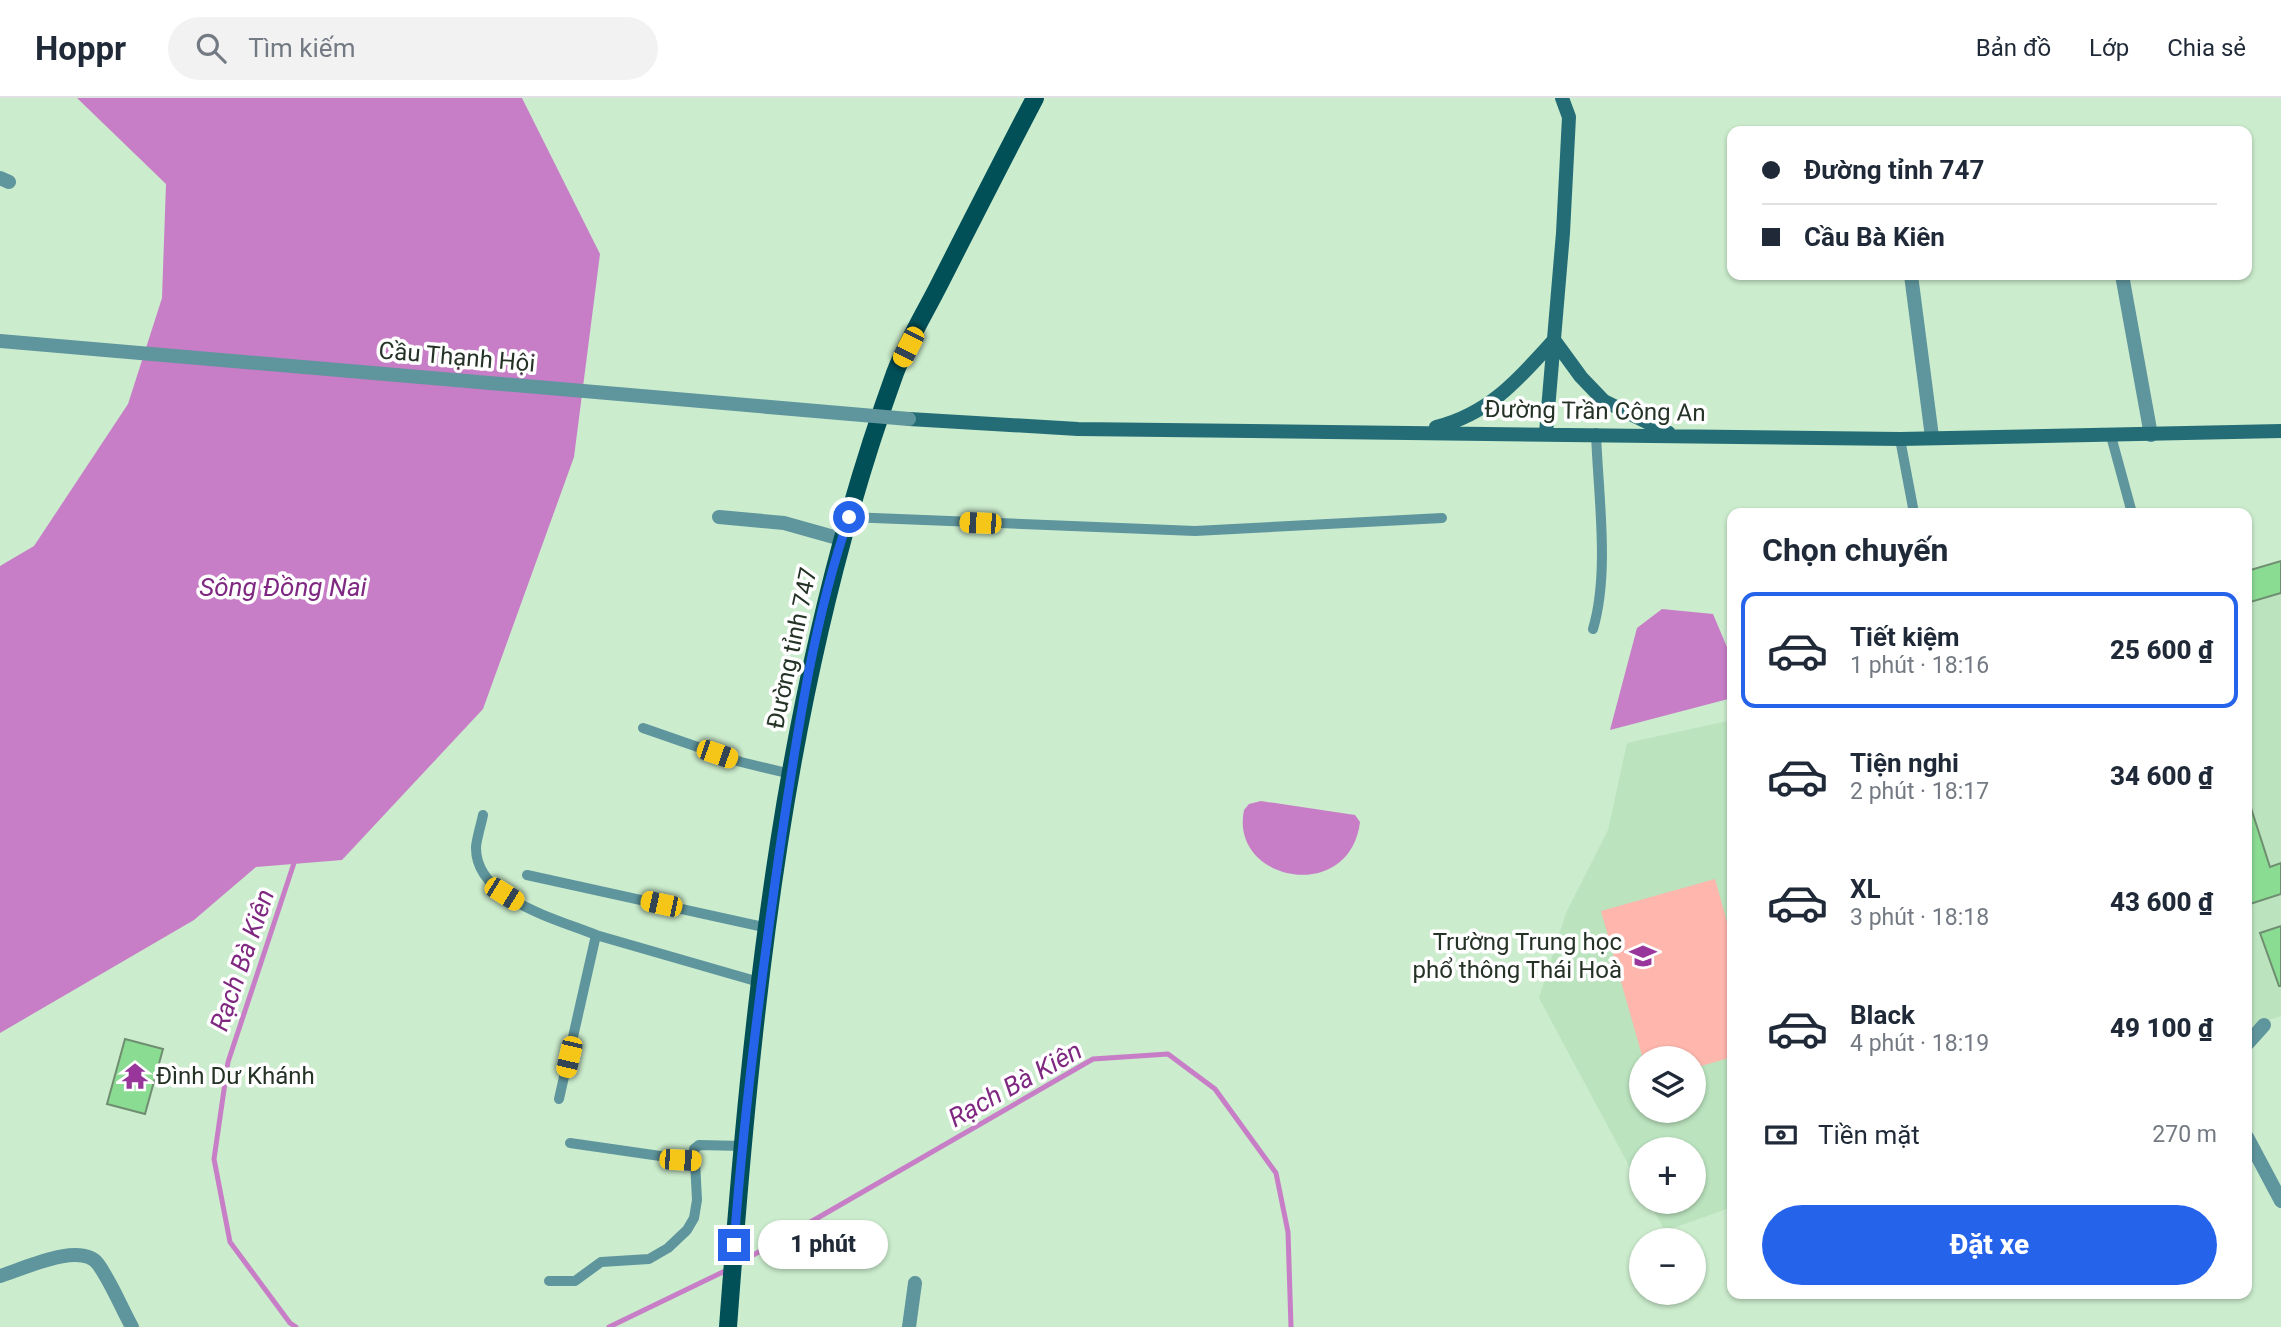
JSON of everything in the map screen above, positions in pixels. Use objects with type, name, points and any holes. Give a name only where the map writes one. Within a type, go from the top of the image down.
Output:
[{"type":"main road","name":"Đường tỉnh 747","points":[[728,1327],[741,1155],[760,982],[791,774],[824,602],[841,539],[896,370],[1035,98]]},
{"type":"street","points":[[1546,433],[1569,117],[1562,98]]},
{"type":"street","points":[[1912,280],[1932,437]]},
{"type":"street","points":[[2123,280],[2151,435]]},
{"type":"street","points":[[1415,432],[1458,421],[1487,407],[1520,378],[1554,340]]},
{"type":"street","points":[[1554,340],[1581,377],[1604,401],[1674,435]]},
{"type":"street","name":"Cầu Thạnh Hội","points":[[0,341],[909,419]]},
{"type":"street","name":"Đường Trần Công An","points":[[909,419],[1078,429],[1596,433],[1900,439],[2281,431]]},
{"type":"street","points":[[719,517],[784,523],[841,539]]},
{"type":"street","points":[[2252,1039],[2264,1026]]},
{"type":"street","points":[[2252,1146],[2281,1201]]},
{"type":"street","points":[[0,1276],[66,1255],[86,1255],[97,1262],[132,1327]]},
{"type":"street","points":[[909,1327],[915,1283]]},
{"type":"lane","points":[[1593,629],[1600,606],[1602,580],[1596,433]]},
{"type":"lane","points":[[2111,436],[2131,508]]},
{"type":"lane","points":[[1900,439],[1913,508]]},
{"type":"lane","points":[[849,517],[1174,531],[1442,517]]},
{"type":"lane","points":[[643,728],[741,762],[791,774]]},
{"type":"lane","points":[[482,815],[476,848],[479,864],[490,885],[519,903],[596,935],[760,982]]},
{"type":"lane","points":[[527,875],[768,928]]},
{"type":"lane","points":[[559,1099],[596,935]]},
{"type":"lane","points":[[570,1143],[695,1161]]},
{"type":"lane","points":[[549,1281],[575,1281],[601,1262],[649,1259],[668,1248],[687,1230],[694,1218],[697,1200],[694,1149],[699,1145],[741,1155]]},
{"type":"shaded area","points":[[2281,561],[2281,1016],[2252,1025],[2252,570]]},
{"type":"shaded area","name":"Trường Trung học phổ thông Thái Hoà","points":[[1727,721],[1727,1209],[1673,1228],[1663,1228],[1656,1214],[1706,1214],[1706,1137],[1629,1137],[1629,1166],[1539,998],[1566,913],[1608,830],[1627,743]]},
{"type":"shaded area","points":[[1715,879],[1727,922],[1727,1058],[1706,1065],[1706,1046],[1639,1046],[1601,911]]},
{"type":"water","name":"Sông Đồng Nai","points":[[77,98],[522,98],[600,254],[574,457],[483,709],[342,860],[256,867],[194,920],[0,1033],[0,566],[34,546],[128,404],[162,298],[166,184]]},
{"type":"water","points":[[1662,609],[1713,614],[1727,647],[1727,699],[1610,730],[1637,628]]},
{"type":"water","points":[[1261,801],[1355,815],[1360,822],[1352,848],[1336,865],[1315,874],[1293,874],[1271,867],[1254,854],[1244,835],[1244,810],[1249,804]]},
{"type":"building","points":[[2281,561],[2281,593],[2252,602],[2252,570]]},
{"type":"building","points":[[2252,811],[2270,867],[2281,863],[2281,894],[2252,903]]},
{"type":"building","points":[[2281,926],[2281,986],[2279,986],[2260,933]]},
{"type":"building","name":"Đình Dư Khánh","points":[[125,1039],[163,1049],[145,1114],[107,1104]]},
{"type":"waterway","name":"Rạch Bà Kiên","points":[[295,860],[228,1062],[214,1159],[230,1242],[290,1323],[296,1327]]},
{"type":"waterway","name":"Rạch Bà Kiên","points":[[736,1265],[1093,1059],[1168,1054],[1215,1089],[1276,1173],[1288,1232],[1291,1327]]},
{"type":"waterway","name":"Rạch Bà Kiên","points":[[609,1327],[727,1270]]},
{"type":"place","name":"Trường Trung học phổ thông Thái Hoà","points":[[1643,956]]},
{"type":"place","name":"Đình Dư Khánh","points":[[135,1076]]},
{"type":"route","points":[[734,1245],[760,982],[791,774],[824,602],[849,517]]}]
